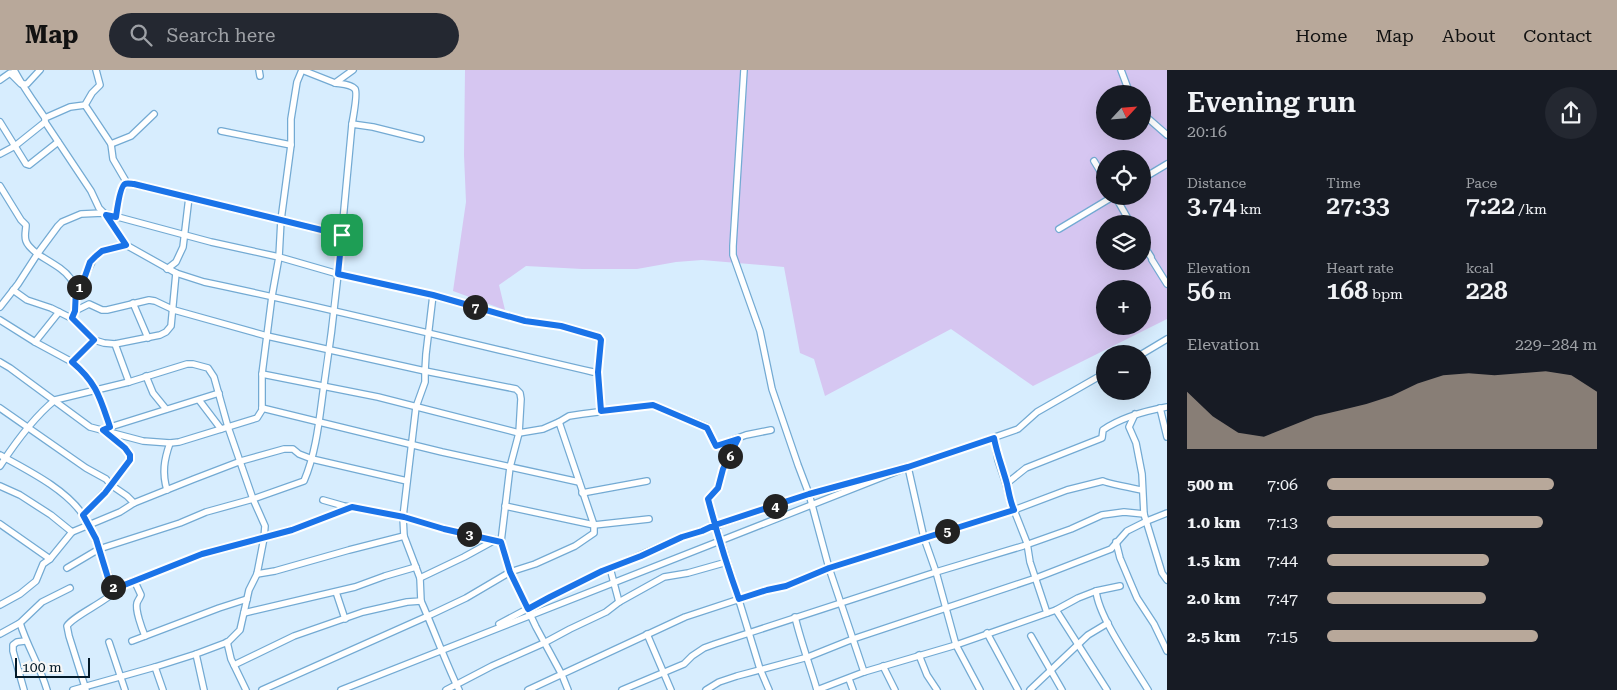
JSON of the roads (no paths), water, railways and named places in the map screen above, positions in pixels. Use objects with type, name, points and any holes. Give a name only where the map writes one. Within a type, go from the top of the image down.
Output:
[{"type":"street","points":[[14,70],[21,84]]},
{"type":"street","points":[[21,84],[27,84],[40,70]]},
{"type":"street","points":[[85,105],[92,93],[100,85],[96,70]]},
{"type":"street","points":[[0,362],[90,427],[143,441],[170,443],[192,439],[257,418],[262,408],[262,374],[279,257],[281,220],[291,145],[291,118],[297,82],[302,70],[355,89],[357,94],[344,198],[334,312],[319,422],[312,459],[304,481],[99,549],[67,568]]},
{"type":"street","points":[[336,83],[353,70]]},
{"type":"street","points":[[744,70],[733,255],[760,331],[772,389],[809,494],[829,568],[864,672]]},
{"type":"street","points":[[1121,70],[1127,85]]},
{"type":"street","points":[[0,80],[10,73],[28,92],[58,142],[91,191],[99,208],[106,215],[126,245],[176,273],[204,282],[598,372]]},
{"type":"street","points":[[0,154],[15,146],[45,120],[70,107],[85,105]]},
{"type":"street","points":[[85,105],[111,144],[113,159],[127,183],[342,235]]},
{"type":"street","points":[[111,144],[131,136],[154,114]]},
{"type":"street","points":[[1151,121],[1167,136]]},
{"type":"street","points":[[0,122],[26,164],[29,164],[58,142]]},
{"type":"street","points":[[352,124],[373,127],[421,139]]},
{"type":"street","points":[[221,131],[291,145]]},
{"type":"street","points":[[1151,174],[1167,164]]},
{"type":"street","points":[[116,217],[122,189],[127,183]]},
{"type":"street","points":[[0,186],[26,225],[26,241],[33,251],[70,276],[76,289],[75,311],[72,318]]},
{"type":"street","points":[[167,268],[176,262],[183,247],[189,197]]},
{"type":"street","points":[[1059,229],[1099,205]]},
{"type":"street","points":[[0,307],[62,222],[81,214],[96,212],[279,257],[338,274],[433,295],[525,321],[561,326],[599,337],[601,340],[598,372],[601,411]]},
{"type":"street","points":[[76,289],[83,282],[90,262],[96,256],[102,251],[126,245]]},
{"type":"street","points":[[1151,256],[1167,284]]},
{"type":"street","points":[[13,290],[26,300],[72,318],[94,340],[115,344],[160,336],[166,332],[171,326],[174,310],[176,273]]},
{"type":"street","points":[[433,295],[426,354],[425,382],[416,407],[407,481],[404,536],[420,578],[421,600],[458,688]]},
{"type":"street","points":[[75,311],[89,304],[102,310],[107,310],[133,303],[149,300],[155,301],[174,310],[267,336],[516,389],[520,393],[521,399],[519,433],[510,467],[498,541],[510,572],[568,690]]},
{"type":"street","points":[[133,303],[148,338]]},
{"type":"street","points":[[35,342],[59,312]]},
{"type":"street","points":[[0,320],[72,362],[85,374],[97,390],[110,427]]},
{"type":"street","points":[[1151,349],[1167,339]]},
{"type":"street","points":[[72,362],[94,340]]},
{"type":"street","points":[[115,344],[129,382]]},
{"type":"street","points":[[0,466],[3,456],[55,400],[129,382],[187,364],[201,365],[211,370],[214,377],[225,428],[241,461],[265,526],[257,574],[249,590],[240,630],[227,642],[155,667],[86,688],[73,690]]},
{"type":"street","points":[[262,374],[378,397],[519,433],[543,429],[569,416],[653,405],[707,428],[716,446],[746,435],[771,430]]},
{"type":"street","points":[[146,376],[153,393],[166,409]]},
{"type":"street","points":[[342,690],[908,467],[1018,429],[1037,412],[1096,378]]},
{"type":"street","points":[[103,430],[218,393]]},
{"type":"street","points":[[199,400],[225,428]]},
{"type":"street","points":[[0,408],[86,468],[106,479],[134,504]]},
{"type":"street","points":[[262,408],[578,482]]},
{"type":"street","points":[[1006,484],[1026,468],[1102,438],[1103,430],[1135,414],[1164,408],[1167,437]]},
{"type":"street","points":[[1135,414],[1129,427],[1136,443],[1142,474],[1144,514],[1162,573],[1167,580]]},
{"type":"street","points":[[262,690],[428,616],[466,598],[510,572],[535,564],[585,540],[594,533],[594,525],[559,422]]},
{"type":"street","points":[[83,515],[111,485],[130,460],[130,455],[125,448],[103,430]]},
{"type":"street","points":[[994,438],[998,460],[1010,500],[1027,543],[1030,562],[1046,613]]},
{"type":"street","points":[[738,439],[723,469],[718,488],[708,499],[760,669],[769,690]]},
{"type":"street","points":[[166,490],[164,459],[170,443]]},
{"type":"street","points":[[0,605],[32,584],[38,577],[43,564],[50,559],[72,532],[166,490],[241,461],[284,449],[293,449],[299,454],[312,459],[407,481]]},
{"type":"street","points":[[3,456],[64,494],[83,515],[96,539],[108,578],[114,589]]},
{"type":"street","points":[[351,690],[486,631],[576,583],[682,537],[809,494],[908,467]]},
{"type":"street","points":[[908,467],[924,538],[936,572],[956,645],[980,690]]},
{"type":"street","points":[[582,493],[647,481]]},
{"type":"street","points":[[528,690],[685,617],[767,590],[786,586],[829,568],[1014,510],[1067,490],[1103,481],[1106,484],[1116,484],[1142,490]]},
{"type":"street","points":[[0,486],[20,495],[51,515],[72,532]]},
{"type":"street","points":[[323,500],[404,517],[444,529],[498,541]]},
{"type":"street","points":[[505,506],[594,525],[649,519]]},
{"type":"street","points":[[86,688],[67,626],[72,620],[111,596],[114,589],[202,554],[292,530],[352,507]]},
{"type":"street","points":[[622,690],[684,664],[704,648],[936,572],[1023,546],[1071,529],[1108,513],[1144,514]]},
{"type":"street","points":[[706,690],[719,682],[808,657],[853,639],[1036,578],[1110,549],[1127,531],[1167,513]]},
{"type":"street","points":[[0,524],[50,559]]},
{"type":"street","points":[[257,574],[404,536]]},
{"type":"street","points":[[420,578],[498,541]]},
{"type":"street","points":[[1116,542],[1130,584],[1167,650]]},
{"type":"street","points":[[446,690],[458,688],[492,666],[606,612],[619,602],[664,577],[688,573],[727,562]]},
{"type":"street","points":[[244,612],[336,592],[416,567]]},
{"type":"street","points":[[610,568],[619,602]]},
{"type":"street","points":[[134,580],[141,595],[137,609],[145,636]]},
{"type":"street","points":[[795,618],[817,690],[864,672],[956,645],[1056,610],[1096,591],[1120,586]]},
{"type":"street","points":[[0,634],[20,623],[42,602],[70,588]]},
{"type":"street","points":[[1096,591],[1097,600],[1108,623],[1148,690]]},
{"type":"street","points":[[336,592],[345,619]]},
{"type":"street","points":[[132,641],[247,599]]},
{"type":"street","points":[[234,664],[294,636],[382,607],[421,600]]},
{"type":"street","points":[[1056,610],[1107,690]]},
{"type":"street","points":[[20,623],[25,641],[34,656],[47,690]]},
{"type":"street","points":[[1030,690],[1088,635],[1108,623]]},
{"type":"street","points":[[987,633],[1018,690]]},
{"type":"street","points":[[648,634],[670,690]]},
{"type":"street","points":[[1031,636],[1062,690]]},
{"type":"street","points":[[24,690],[13,645],[17,642],[25,641]]},
{"type":"street","points":[[109,642],[125,690]]},
{"type":"street","points":[[227,642],[231,659],[246,690]]},
{"type":"street","points":[[196,654],[204,690]]},
{"type":"street","points":[[918,655],[927,675],[937,690]]},
{"type":"street","points":[[883,666],[895,690]]},
{"type":"street","points":[[155,667],[162,690]]},
{"type":"street","points":[[849,679],[853,690]]}]
